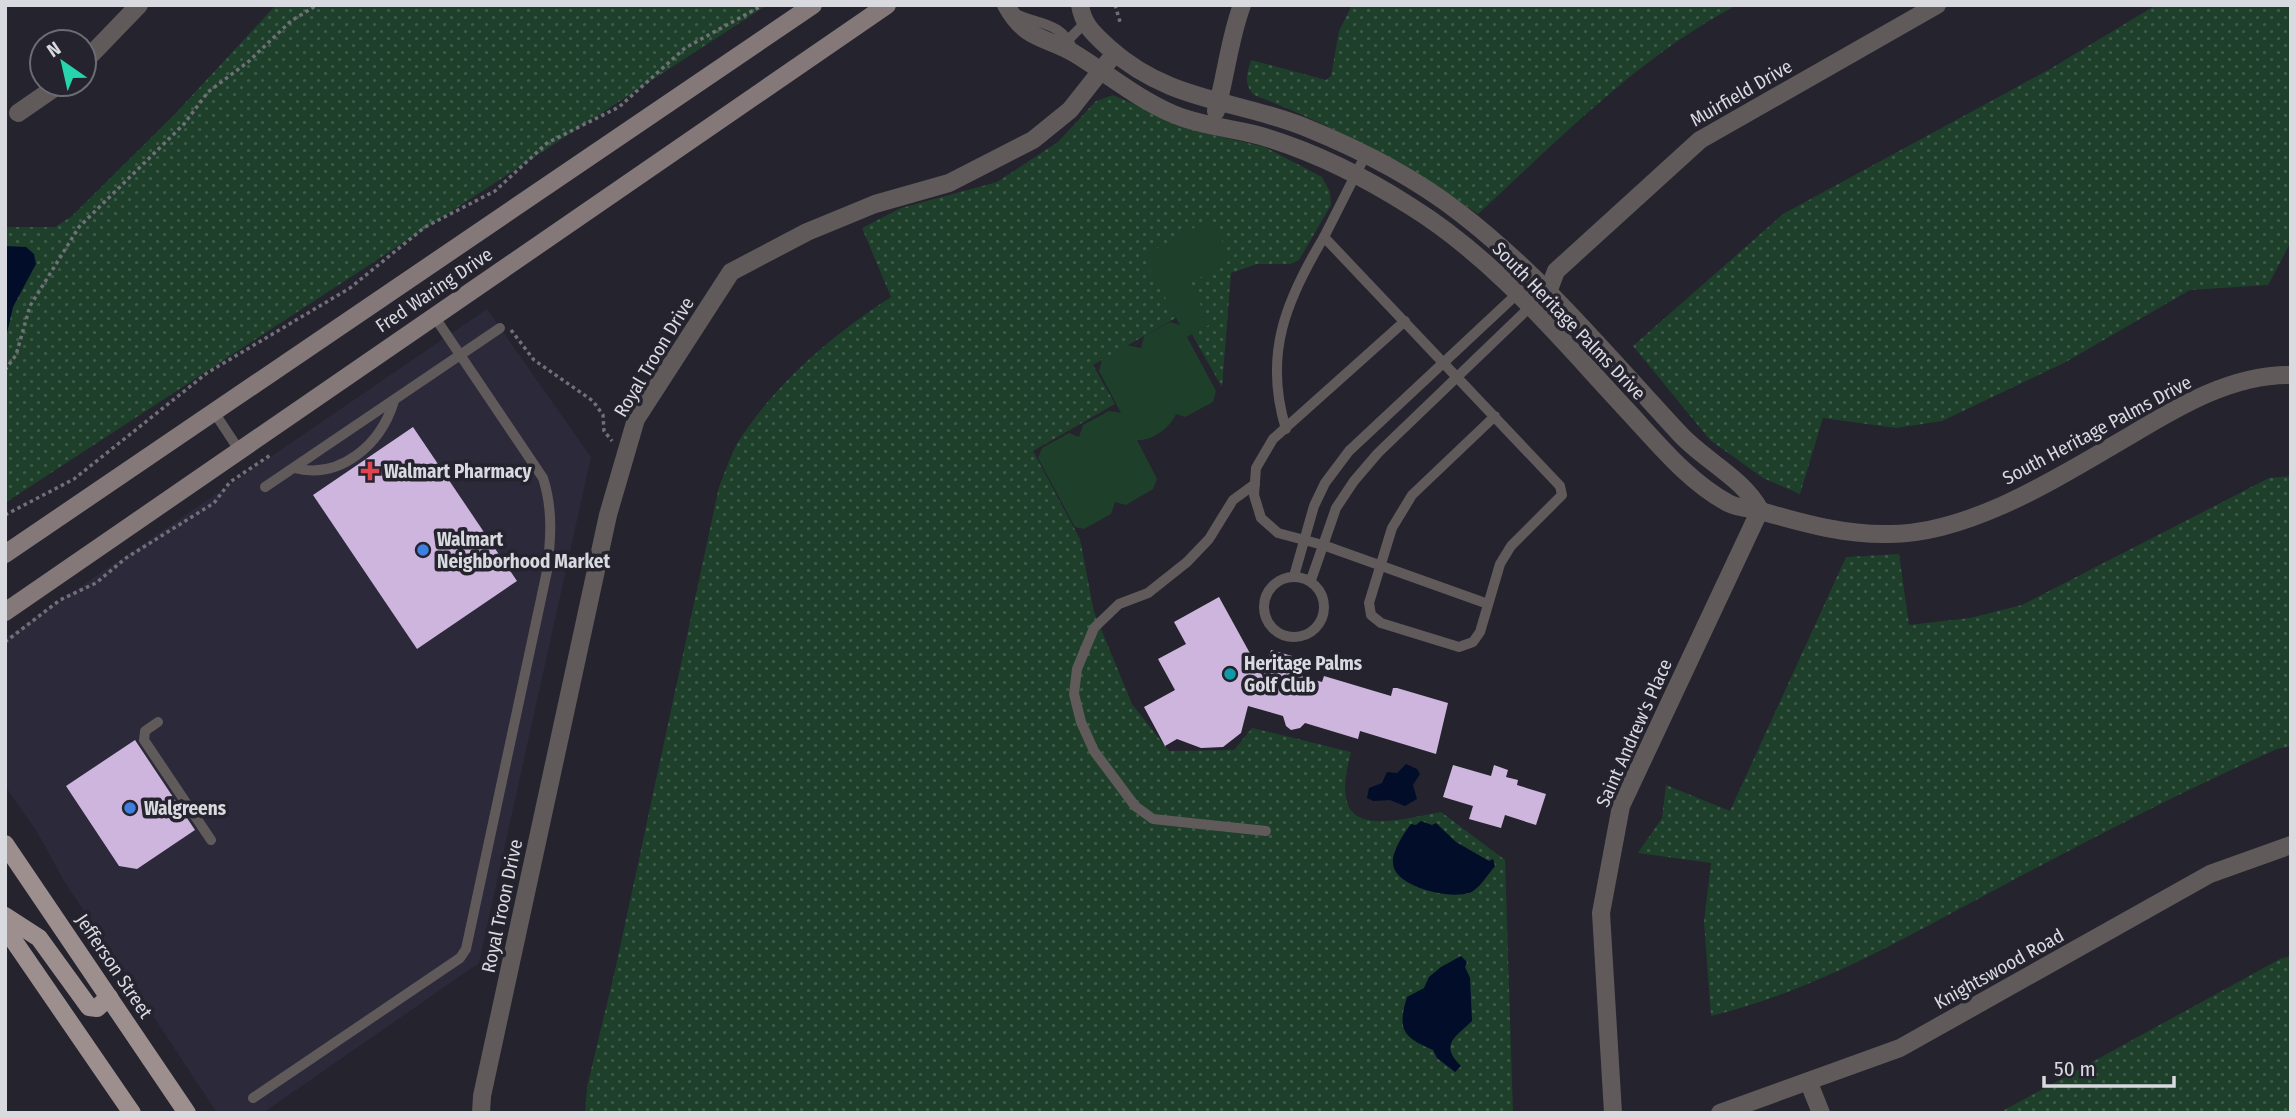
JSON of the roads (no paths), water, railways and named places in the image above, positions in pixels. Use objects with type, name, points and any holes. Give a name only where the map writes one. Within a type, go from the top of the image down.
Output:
[{"type":"main road","name":"Fred Waring Drive","points":[[5,554],[813,5]]},
{"type":"main road","name":"Fred Waring Drive","points":[[5,612],[887,5]]},
{"type":"main road","name":"Jefferson Street","points":[[5,844],[187,1113]]},
{"type":"main road","points":[[5,916],[38,938],[89,1007],[97,1008],[109,998]]},
{"type":"main road","points":[[5,928],[132,1113]]},
{"type":"street","points":[[98,47],[139,5]]},
{"type":"street","points":[[1080,5],[1084,24]]},
{"type":"street","points":[[1212,125],[1219,103],[1230,39],[1242,5]]},
{"type":"street","name":"Muirfield Drive","points":[[1543,287],[1556,271],[1700,140],[1937,5]]},
{"type":"street","name":"South Heritage Palms Drive","points":[[1007,8],[1023,30],[1068,47],[1100,72],[1157,106],[1212,125],[1266,138],[1356,173],[1446,230],[1531,306],[1684,470],[1730,504],[1760,510],[1797,523],[1866,534],[1895,534],[1940,528],[2008,501],[2208,393],[2271,374],[2291,374]]},
{"type":"street","name":"South Heritage Palms Drive","points":[[1084,24],[1115,53],[1169,87],[1307,128],[1366,154],[1459,212],[1543,287],[1697,452],[1752,496],[1760,510]]},
{"type":"street","name":"Royal Troon Drive","points":[[481,1113],[485,1082],[605,529],[636,419],[731,272],[807,232],[875,204],[949,183],[1032,140],[1070,110],[1115,53]]},
{"type":"street","points":[[18,113],[40,98]]},
{"type":"street","points":[[1518,293],[1543,287]]},
{"type":"street","points":[[1531,306],[1543,287]]},
{"type":"street","name":"Saint Andrew's Place","points":[[1614,1113],[1601,913],[1621,806],[1760,510]]},
{"type":"street","name":"Knightswood Road","points":[[1720,1113],[1900,1048],[2210,874],[2291,845]]},
{"type":"street","points":[[1809,1083],[1821,1113]]},
{"type":"lane","points":[[1068,47],[1084,24]]},
{"type":"lane","points":[[1286,429],[1277,398],[1284,317],[1296,284],[1324,237],[1366,154]]},
{"type":"lane","points":[[1324,237],[1459,376],[1560,486],[1562,495],[1511,546],[1500,564],[1480,632],[1473,642],[1459,647],[1381,623],[1371,615],[1369,603],[1392,528],[1412,495],[1495,416]]},
{"type":"lane","points":[[1294,576],[1325,482],[1349,451],[1518,293]]},
{"type":"lane","points":[[1311,580],[1336,508],[1354,481],[1378,453],[1531,306]]},
{"type":"lane","points":[[253,1098],[460,958],[466,949],[544,584],[551,536],[550,499],[543,478],[434,316]]},
{"type":"lane","points":[[1405,321],[1273,439],[1256,468],[1254,495],[1262,518],[1278,533],[1323,545],[1380,568],[1488,604]]},
{"type":"lane","points":[[265,487],[499,328]]},
{"type":"lane","points":[[294,468],[313,472],[331,470],[373,442],[387,422],[394,401]]},
{"type":"lane","points":[[214,412],[239,450]]},
{"type":"lane","points":[[1255,484],[1233,500],[1209,539],[1187,562],[1148,593],[1119,604],[1094,628],[1077,669],[1074,694],[1081,722],[1094,751],[1135,806],[1153,819],[1266,831]]},
{"type":"lane","points":[[1294,576],[1311,580],[1323,598],[1322,618],[1310,632],[1291,637],[1273,629],[1267,621],[1264,600],[1275,583],[1294,576]]},
{"type":"lane","points":[[158,722],[145,731],[144,740],[211,839]]},
{"type":"water","points":[[5,246],[26,247],[34,254],[36,264],[13,307],[5,342]]},
{"type":"water","points":[[1406,764],[1417,769],[1420,774],[1413,785],[1417,799],[1405,806],[1390,800],[1373,801],[1367,798],[1369,788],[1382,783],[1387,772],[1397,773]]},
{"type":"water","points":[[1421,821],[1432,825],[1436,823],[1456,842],[1489,861],[1493,859],[1495,866],[1476,889],[1464,894],[1440,893],[1414,885],[1396,872],[1393,858],[1399,842],[1411,824],[1416,825]]},
{"type":"water","points":[[1461,956],[1467,962],[1465,967],[1470,978],[1472,1021],[1456,1036],[1450,1046],[1454,1058],[1461,1066],[1455,1072],[1437,1058],[1433,1050],[1409,1036],[1403,1025],[1403,1017],[1407,997],[1424,988],[1429,977],[1441,967]]},
{"type":"place","name":"Walmart Pharmacy","points":[[370,471]]},
{"type":"place","name":"Walmart Neighborhood Market","points":[[423,550]]},
{"type":"place","name":"Heritage Palms Golf Club","points":[[1230,674]]},
{"type":"place","name":"Walgreens","points":[[130,808]]}]
